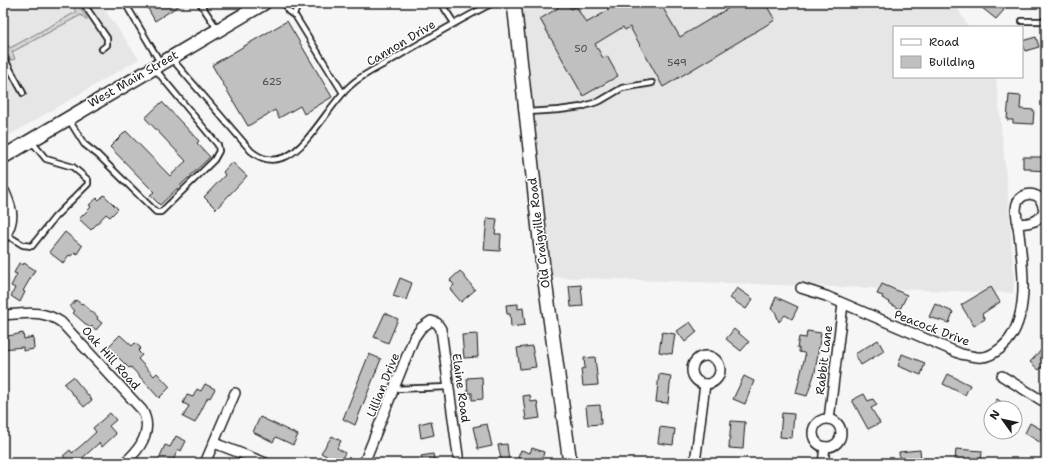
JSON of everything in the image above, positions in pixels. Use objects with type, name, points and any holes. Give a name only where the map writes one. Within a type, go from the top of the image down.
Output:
[{"type":"street","name":"West Main Street","points":[[3,157],[264,3]]},
{"type":"street","name":"Old Craigville Road","points":[[514,3],[543,267],[570,463]]},
{"type":"street","points":[[3,193],[10,209],[11,217],[4,235]]},
{"type":"street","name":"Peacock Drive","points":[[801,288],[961,354],[982,357],[988,355],[1006,343],[1017,323],[1023,303],[1024,293],[1017,224]]},
{"type":"street","name":"Rabbit Lane","points":[[829,419],[842,304]]},
{"type":"street","name":"Oak Hill Road","points":[[3,315],[41,313],[61,322],[142,410],[146,420],[143,441],[136,452],[124,463]]},
{"type":"street","name":"Elaine Road","points":[[432,321],[437,323],[440,329],[459,463]]},
{"type":"street","name":"Lillian Drive","points":[[364,463],[417,333],[426,324],[432,321]]},
{"type":"street","points":[[1002,376],[1044,400]]},
{"type":"street","points":[[695,463],[705,384]]},
{"type":"street","points":[[205,463],[235,393]]},
{"type":"street","points":[[829,419],[838,425],[840,437],[836,444],[824,447],[814,440],[813,431],[815,425],[820,421],[829,419]]},
{"type":"street","points":[[214,443],[266,463]]},
{"type":"street","points":[[823,463],[824,447]]},
{"type":"lane","points":[[83,3],[107,38],[108,42],[102,49]]},
{"type":"lane","points":[[68,118],[84,144],[98,155],[156,212],[161,212],[214,160],[219,151],[218,145],[162,63],[125,3]]},
{"type":"lane","points":[[200,3],[218,30]]},
{"type":"lane","points":[[284,3],[288,11],[294,14],[343,93]]},
{"type":"lane","points":[[294,14],[297,8],[295,3]]},
{"type":"lane","points":[[441,3],[454,22]]},
{"type":"lane","name":"Cannon Drive","points":[[162,63],[259,158],[280,158],[295,151],[343,93],[359,79],[454,22],[493,3]]},
{"type":"lane","points":[[1022,21],[1046,21]]},
{"type":"lane","points":[[3,56],[22,93]]},
{"type":"lane","points":[[527,112],[581,107],[600,101],[622,88],[652,82]]},
{"type":"lane","points":[[4,235],[23,245],[32,246],[55,217],[88,184],[88,180],[73,167],[51,162],[43,157],[32,140]]},
{"type":"lane","points":[[394,389],[449,387]]},
{"type":"shaded area","points":[[3,3],[100,3],[139,59],[3,139]]},
{"type":"shaded area","points":[[76,3],[87,20],[81,15],[12,52],[15,59],[11,60],[3,47],[3,43],[6,42],[10,48],[76,12],[73,6]]},
{"type":"shaded area","points":[[519,3],[955,3],[967,26],[893,26],[893,78],[996,78],[1008,195],[1014,282],[1013,293],[551,277]]},
{"type":"building","points":[[154,3],[183,3],[155,21],[147,7]]},
{"type":"building","points":[[555,3],[568,3],[571,9],[576,6],[586,23],[609,10],[607,7],[614,3],[660,3],[680,37],[737,3],[765,3],[775,20],[663,87],[630,27],[625,30],[623,27],[595,44],[603,58],[607,56],[618,76],[583,96],[540,19],[558,8]]},
{"type":"building","points":[[976,3],[995,3],[1004,10],[996,19]]},
{"type":"building","points":[[287,21],[332,97],[304,114],[300,106],[279,118],[275,110],[248,126],[212,65]]},
{"type":"building","points":[[1036,37],[1039,47],[1025,51],[1023,41]]},
{"type":"building","points":[[1009,95],[1021,96],[1020,109],[1034,110],[1033,124],[1013,123],[1013,120],[1007,120]]},
{"type":"building","points":[[162,102],[199,141],[197,143],[210,157],[160,205],[150,195],[154,192],[110,147],[126,131],[170,176],[186,161],[145,118]]},
{"type":"building","points":[[1023,157],[1046,157],[1046,171],[1023,168]]},
{"type":"building","points":[[232,162],[247,176],[216,209],[204,197],[225,175],[223,172]]},
{"type":"building","points":[[104,195],[118,209],[110,217],[106,214],[91,230],[79,219],[91,207],[89,205],[97,198],[99,200]]},
{"type":"building","points":[[487,218],[497,219],[495,234],[501,234],[500,251],[484,250]]},
{"type":"building","points":[[65,232],[82,246],[77,254],[75,252],[71,256],[69,255],[63,263],[49,252]]},
{"type":"building","points":[[19,263],[23,265],[24,263],[35,270],[23,291],[25,292],[20,302],[11,296],[15,288],[11,286],[17,274],[14,273]]},
{"type":"building","points":[[460,271],[475,290],[461,302],[450,289],[454,285],[450,280]]},
{"type":"building","points":[[400,278],[412,283],[406,300],[393,296]]},
{"type":"building","points":[[882,284],[907,295],[900,309],[882,298],[883,296],[877,294]]},
{"type":"building","points":[[581,285],[583,306],[571,307],[569,286]]},
{"type":"building","points":[[991,287],[1000,302],[982,314],[985,319],[974,326],[961,305]]},
{"type":"building","points":[[737,288],[753,299],[746,309],[730,298]]},
{"type":"building","points":[[776,297],[798,307],[792,319],[785,315],[779,322],[775,311],[771,309]]},
{"type":"building","points":[[76,300],[81,304],[82,303],[98,317],[97,319],[102,323],[96,330],[92,326],[90,328],[73,313],[75,311],[70,307]]},
{"type":"building","points":[[518,304],[518,309],[523,308],[525,325],[511,327],[510,314],[507,314],[506,305]]},
{"type":"building","points":[[935,304],[953,312],[949,323],[929,317]]},
{"type":"building","points":[[385,313],[398,319],[388,343],[374,337]]},
{"type":"building","points":[[690,322],[697,332],[685,342],[677,331]]},
{"type":"building","points":[[734,329],[749,342],[741,351],[726,339]]},
{"type":"building","points":[[807,331],[821,333],[815,372],[807,396],[796,393],[805,356],[804,353],[799,352],[799,348],[797,348],[799,337],[806,338]]},
{"type":"building","points":[[662,332],[675,334],[672,354],[659,352]]},
{"type":"building","points":[[23,333],[24,339],[33,337],[34,349],[23,351],[23,347],[3,349],[3,337]]},
{"type":"building","points":[[477,334],[478,357],[464,358],[462,335]]},
{"type":"building","points":[[120,335],[132,346],[135,343],[141,348],[138,351],[142,355],[138,359],[154,376],[157,373],[170,387],[159,398],[131,367],[129,368],[108,347]]},
{"type":"building","points":[[878,340],[884,351],[861,365],[855,354]]},
{"type":"building","points":[[1046,345],[1046,362],[1039,370],[1030,362]]},
{"type":"building","points":[[532,346],[536,367],[520,369],[517,348]]},
{"type":"building","points":[[369,354],[381,359],[355,425],[343,419]]},
{"type":"building","points":[[902,354],[925,363],[921,375],[898,366]]},
{"type":"building","points":[[595,357],[598,385],[583,386],[581,369],[585,368],[584,358]]},
{"type":"building","points":[[659,374],[671,376],[668,403],[656,402]]},
{"type":"building","points":[[948,374],[970,385],[965,395],[943,384]]},
{"type":"building","points":[[744,376],[754,381],[745,404],[733,399]]},
{"type":"building","points":[[73,377],[92,400],[84,407],[64,384]]},
{"type":"building","points":[[482,377],[483,399],[472,400],[472,393],[468,393],[467,378]]},
{"type":"building","points":[[205,384],[215,389],[210,398],[208,397],[195,423],[183,417],[189,406],[183,403],[187,395],[193,397],[197,389],[201,391]]},
{"type":"building","points":[[864,394],[868,401],[873,399],[877,405],[871,408],[880,423],[868,429],[852,400]]},
{"type":"building","points":[[530,395],[531,402],[537,401],[540,418],[526,420],[523,396]]},
{"type":"building","points":[[600,405],[601,424],[588,425],[586,406]]},
{"type":"building","points":[[110,413],[116,420],[109,426],[116,434],[102,447],[99,443],[77,463],[70,463],[63,456],[70,450],[72,453],[82,445],[96,432],[93,428]]},
{"type":"building","points":[[782,413],[794,414],[792,438],[780,437]]},
{"type":"building","points":[[260,417],[298,435],[293,445],[276,437],[273,442],[253,432]]},
{"type":"building","points":[[431,421],[434,435],[421,438],[419,424]]},
{"type":"building","points":[[731,421],[745,422],[743,449],[729,448]]},
{"type":"building","points":[[1030,423],[1046,432],[1046,446],[1025,433]]},
{"type":"building","points":[[487,424],[492,446],[478,449],[473,427]]},
{"type":"building","points":[[660,427],[675,429],[673,445],[658,443]]},
{"type":"building","points":[[176,436],[186,441],[181,451],[178,449],[172,463],[157,463],[165,445],[170,447]]},
{"type":"building","points":[[332,436],[341,441],[337,448],[345,453],[339,463],[321,453]]},
{"type":"building","points":[[507,444],[509,462],[502,463],[498,445]]},
{"type":"building","points":[[532,448],[544,452],[541,463],[525,463],[517,460],[521,450],[530,453]]},
{"type":"building","points":[[956,449],[982,451],[981,463],[955,462]]},
{"type":"building","points":[[920,450],[921,460],[900,461],[899,452]]},
{"type":"building","points":[[433,454],[435,463],[423,463],[421,456]]}]
